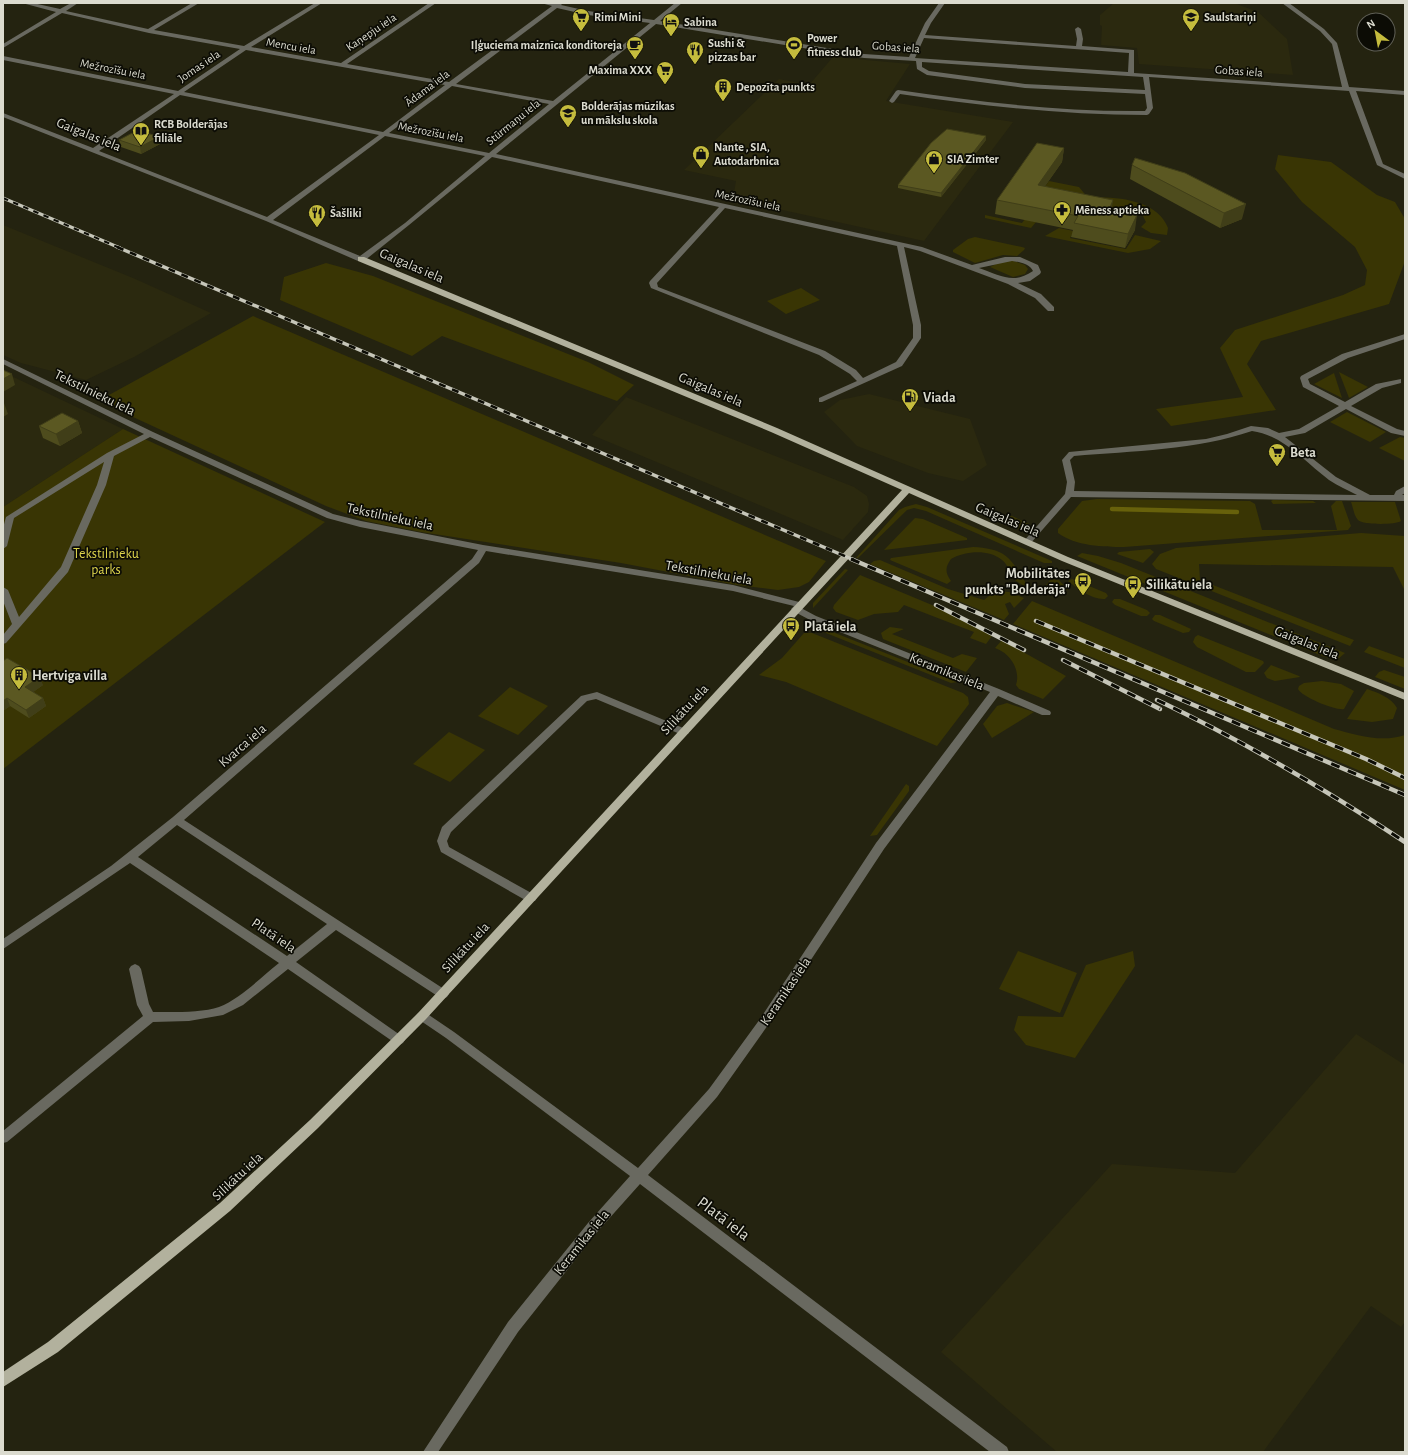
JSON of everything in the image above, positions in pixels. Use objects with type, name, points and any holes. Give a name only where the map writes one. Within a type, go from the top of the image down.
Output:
[{"type":"main road","name":"Gaigalas iela","points":[[361,259],[774,430],[1027,542],[1405,697]]},
{"type":"main road","name":"Silikātu iela","points":[[3,1380],[53,1347],[225,1207],[314,1124],[443,994],[907,490]]},
{"type":"street","name":"Mencu iela","points":[[25,3],[149,31],[244,49],[554,103]]},
{"type":"street","points":[[3,46],[75,3]]},
{"type":"street","points":[[149,31],[196,3]]},
{"type":"street","name":"Jomas iela","points":[[94,151],[244,49],[319,3]]},
{"type":"street","name":"Kaņepju iela","points":[[341,66],[433,3]]},
{"type":"street","name":"Gobas iela","points":[[544,3],[559,4],[588,13],[858,55],[1405,93]]},
{"type":"street","name":"Stūrmaņu iela","points":[[361,259],[402,229],[490,155],[679,3]]},
{"type":"street","points":[[911,59],[921,36],[942,3]]},
{"type":"street","points":[[1285,3],[1322,30],[1335,44],[1349,89],[1380,165],[1405,177]]},
{"type":"street","name":"Ādama iela","points":[[268,220],[449,84],[548,14],[559,4]]},
{"type":"street","points":[[1078,29],[1080,39],[1078,48]]},
{"type":"street","points":[[921,36],[1132,51],[1131,74]]},
{"type":"street","name":"Mežrozīšu iela","points":[[3,58],[490,155],[900,244],[933,252],[1011,282],[1038,296],[1051,309]]},
{"type":"street","points":[[919,59],[918,64],[922,71],[968,79],[1040,87],[1148,92]]},
{"type":"street","points":[[892,101],[898,92],[969,102],[1054,111],[1148,113],[1150,108],[1146,75]]},
{"type":"street","name":"Gaigalas iela","points":[[3,115],[268,220],[361,259]]},
{"type":"street","points":[[722,206],[653,283],[655,288],[822,353],[853,372],[861,380]]},
{"type":"street","points":[[822,400],[861,380],[899,364],[917,338],[917,325],[900,244]]},
{"type":"street","points":[[973,267],[999,259],[1014,258],[1022,259],[1035,267],[1037,272],[1033,277],[1011,282]]},
{"type":"street","points":[[1405,336],[1345,356],[1304,378],[1306,385],[1394,431],[1405,434]]},
{"type":"street","name":"Tekstilnieku iela","points":[[3,361],[150,434],[330,516],[360,524],[483,548],[733,588],[798,607]]},
{"type":"street","points":[[1278,436],[1302,431],[1379,386],[1398,381]]},
{"type":"street","points":[[1027,542],[1069,494],[1070,482],[1066,460],[1072,454],[1206,441],[1229,436],[1251,428],[1265,430],[1278,436],[1321,468],[1333,479],[1368,497]]},
{"type":"street","points":[[3,546],[7,519],[110,455],[150,434]]},
{"type":"street","points":[[3,641],[64,572],[108,470],[110,455]]},
{"type":"street","points":[[1069,494],[1401,498],[1399,493],[1405,489]]},
{"type":"street","name":"Kvarca iela","points":[[3,945],[131,858],[177,820],[476,561],[483,548]]},
{"type":"street","points":[[3,590],[18,624]]},
{"type":"street","name":"Keramikas iela","points":[[430,1452],[513,1327],[592,1227],[713,1093],[764,1022],[880,846],[996,691],[812,618],[798,607]]},
{"type":"street","points":[[996,691],[1046,713]]},
{"type":"street","points":[[531,898],[445,849],[442,841],[446,830],[584,698],[598,695],[684,732]]},
{"type":"street","points":[[177,820],[443,994]]},
{"type":"street","name":"Platā iela","points":[[131,858],[398,1040]]},
{"type":"street","points":[[3,1138],[150,1017],[189,1016],[220,1012],[239,1002],[336,923]]},
{"type":"street","points":[[135,969],[144,1005],[150,1017]]},
{"type":"street","name":"Platā iela","points":[[422,1016],[450,1035],[638,1175],[1002,1452]]},
{"type":"shaded area","name":"Saulstariņi","points":[[1114,3],[1234,3],[1258,12],[1287,39],[1293,75],[1139,64],[1137,48],[1101,45],[1102,26],[1100,25],[1100,15]]},
{"type":"shaded area","points":[[833,57],[910,64],[886,101],[1013,122],[924,241],[733,199],[736,181],[684,170],[779,79],[809,85]]},
{"type":"shaded area","points":[[3,225],[133,278],[211,313],[134,357],[86,380],[21,363],[3,355]]},
{"type":"shaded area","points":[[3,372],[123,429],[3,507]]},
{"type":"shaded area","points":[[869,394],[970,419],[987,465],[963,481],[928,473],[857,446],[824,412],[840,400]]},
{"type":"shaded area","points":[[626,397],[854,487],[867,496],[869,504],[868,512],[843,540],[592,435]]},
{"type":"shaded area","points":[[1356,1034],[1405,1065],[1405,1322],[1401,1327],[1371,1306],[1263,1452],[1057,1452],[941,1352],[1112,1164],[1235,1173]]},
{"type":"green space","points":[[1278,155],[1331,162],[1377,195],[1395,202],[1405,219],[1405,261],[1389,304],[1261,341],[1247,364],[1276,410],[1171,426],[1156,409],[1243,397],[1220,348],[1235,330],[1343,295],[1365,285],[1367,270],[1355,247],[1302,202],[1275,169]]},
{"type":"green space","points":[[1049,181],[1079,187],[1088,198],[1122,199],[1145,205],[1155,211],[1162,218],[1168,228],[1167,235],[1151,233],[1141,227],[1146,222],[1143,216],[1131,210],[1110,210],[1036,198]]},
{"type":"green space","points":[[985,215],[1022,223],[1025,219],[1036,222],[1031,228],[985,218]]},
{"type":"green space","points":[[1059,228],[1074,231],[1070,238],[1126,249],[1135,235],[1161,241],[1150,249],[1128,253],[1045,236]]},
{"type":"green space","points":[[975,237],[1025,248],[1017,256],[1003,255],[975,263],[953,252],[953,250],[968,239]]},
{"type":"green space","points":[[1011,260],[1025,265],[1028,269],[1025,274],[1013,277],[990,267],[1000,262]]},
{"type":"green space","points":[[326,263],[373,276],[588,362],[634,385],[617,401],[442,336],[412,356],[280,300],[284,277]]},
{"type":"green space","points":[[801,288],[820,300],[786,314],[767,301]]},
{"type":"green space","points":[[253,316],[826,561],[809,582],[799,587],[778,590],[737,585],[621,563],[421,532],[366,521],[326,506],[120,411],[109,403],[109,395]]},
{"type":"green space","points":[[1339,372],[1368,387],[1349,398]]},
{"type":"green space","points":[[1334,373],[1342,398],[1314,384]]},
{"type":"green space","points":[[1347,412],[1386,432],[1370,442],[1330,422]]},
{"type":"green space","name":"Tekstilnieku parks","points":[[123,429],[325,522],[3,769],[3,507]]},
{"type":"green space","points":[[1400,437],[1405,438],[1405,461],[1379,448]]},
{"type":"green space","points":[[1097,499],[1250,501],[1255,504],[1262,530],[1337,530],[1331,506],[1336,501],[1342,501],[1351,526],[1348,530],[1124,547],[1090,545],[1073,541],[1058,533],[1058,529],[1082,501]]},
{"type":"green space","points":[[1271,501],[1313,501],[1316,503],[1273,504]]},
{"type":"green space","points":[[1351,502],[1395,502],[1401,521],[1379,524],[1361,522],[1356,516]]},
{"type":"green space","points":[[916,504],[927,507],[1052,561],[1052,563],[1044,563],[926,511],[914,508],[907,510],[858,558],[856,558],[899,510]]},
{"type":"green space","points":[[1012,516],[1029,524],[1021,530],[996,518]]},
{"type":"green space","points":[[915,518],[923,519],[967,538],[967,540],[884,550]]},
{"type":"green space","points":[[1361,533],[1405,536],[1405,591],[1393,567],[1199,564],[1200,580],[1354,640],[1350,646],[1156,569],[1152,564],[1160,554],[1176,548]]},
{"type":"green space","points":[[973,547],[985,548],[1001,553],[1012,562],[1028,586],[1035,585],[1035,587],[1032,589],[1018,582],[1012,576],[1007,565],[1002,560],[990,554],[977,552],[963,554],[951,559],[946,570],[951,581],[947,584],[890,560],[891,558]]},
{"type":"green space","points":[[1150,549],[1154,552],[1143,563],[1117,554],[1119,552]]},
{"type":"green space","points":[[1082,553],[1121,563],[1345,653],[1338,659],[1325,657],[1077,556]]},
{"type":"green space","points":[[880,560],[948,589],[984,600],[995,591],[1009,592],[1024,598],[1014,608],[1010,602],[1005,604],[1009,614],[1004,620],[870,564],[874,561]]},
{"type":"green space","points":[[845,569],[848,570],[813,608],[813,603]]},
{"type":"green space","points":[[860,575],[932,605],[992,636],[986,644],[970,638],[974,632],[904,605],[898,612],[874,614],[858,620],[836,612],[833,608],[834,605]]},
{"type":"green space","points":[[1051,579],[1059,580],[1068,590],[1048,588],[1046,585]]},
{"type":"green space","points":[[1072,579],[1106,593],[1108,596],[1105,599],[1100,599],[1090,596],[1068,581]]},
{"type":"green space","points":[[1114,599],[1120,599],[1147,610],[1150,613],[1147,616],[1141,616],[1115,605],[1112,602]]},
{"type":"green space","points":[[1032,601],[1334,729],[1360,736],[1378,738],[1405,735],[1405,790],[1013,624]]},
{"type":"green space","points":[[1155,615],[1160,615],[1191,629],[1189,632],[1183,633],[1154,621],[1152,619]]},
{"type":"green space","points":[[815,625],[958,682],[951,683],[816,629]]},
{"type":"green space","points":[[890,627],[904,629],[892,634],[953,658],[962,654],[977,658],[966,672],[883,639],[881,633]]},
{"type":"green space","points":[[804,633],[812,633],[963,693],[968,697],[969,704],[937,746],[786,682],[759,675],[782,658]]},
{"type":"green space","points":[[1198,635],[1263,661],[1264,663],[1255,672],[1246,672],[1197,647],[1193,642],[1195,637]]},
{"type":"green space","points":[[1002,640],[1066,676],[1043,699],[1019,689],[1016,685],[1016,668],[1010,658],[995,648]]},
{"type":"green space","points":[[1369,646],[1405,659],[1405,668],[1364,652]]},
{"type":"green space","points":[[1271,665],[1300,677],[1275,681],[1267,678],[1264,673]]},
{"type":"green space","points":[[1384,670],[1405,677],[1405,689],[1375,677],[1379,672]]},
{"type":"green space","points":[[1322,681],[1341,684],[1354,691],[1344,709],[1334,708],[1320,703],[1306,696],[1298,689],[1299,686],[1304,683]]},
{"type":"green space","points":[[510,687],[548,706],[518,735],[478,716]]},
{"type":"green space","points":[[1367,689],[1384,696],[1394,704],[1397,708],[1393,719],[1372,722],[1347,719]]},
{"type":"green space","points":[[1007,703],[1034,712],[992,738],[983,724],[997,706]]},
{"type":"green space","points":[[449,732],[485,750],[450,782],[413,764]]},
{"type":"green space","points":[[906,784],[909,786],[909,791],[877,835],[870,836]]},
{"type":"green space","points":[[1018,951],[1077,973],[1060,1013],[999,989]]},
{"type":"green space","points":[[1133,951],[1135,966],[1075,1058],[1026,1045],[1014,1030],[1018,1016],[1063,1017],[1086,965]]},
{"type":"building","name":"SIA Zimter","points":[[947,129],[986,136],[941,193],[898,185],[931,143]]},
{"type":"building","points":[[138,130],[159,137],[140,147],[119,140]]},
{"type":"building","points":[[1037,143],[1064,148],[1038,185],[1113,200],[1109,210],[1137,215],[1128,234],[1074,223],[1078,216],[997,200]]},
{"type":"building","points":[[1135,158],[1185,173],[1246,204],[1224,213],[1132,165]]},
{"type":"building","points":[[3,370],[12,374],[3,379]]},
{"type":"building","points":[[62,413],[78,421],[56,434],[39,426]]},
{"type":"building","name":"Hertviga villa","points":[[7,658],[40,677],[25,687],[43,698],[26,710],[7,698],[3,701],[3,661]]},
{"type":"waterway","points":[[1112,509],[1237,512]]},
{"type":"railway","points":[[3,198],[120,248]]},
{"type":"railway","points":[[117,247],[854,560]]},
{"type":"railway","points":[[851,559],[1405,795]]},
{"type":"railway","points":[[936,605],[1024,650]]},
{"type":"railway","points":[[1036,621],[1366,759],[1405,778]]},
{"type":"railway","points":[[1063,660],[1160,709]]},
{"type":"railway","points":[[1157,700],[1221,732],[1283,766],[1345,803],[1405,842]]},
{"type":"place","name":"Rimi Mini","points":[[581,32]]},
{"type":"place","name":"Saulstariņi","points":[[1191,32]]},
{"type":"place","name":"Sabina","points":[[671,37]]},
{"type":"place","name":"Iļģuciema maiznīca konditoreja","points":[[635,60]]},
{"type":"place","name":"Power fitness club","points":[[794,60]]},
{"type":"place","name":"Sushi & pizzas bar","points":[[695,65]]},
{"type":"place","name":"Maxima XXX","points":[[665,85]]},
{"type":"place","name":"Depozīta punkts","points":[[723,102]]},
{"type":"place","name":"Bolderājas mūzikas un mākslu skola","points":[[568,128]]},
{"type":"place","name":"RCB Bolderājas filiāle","points":[[141,146]]},
{"type":"place","name":"Nante , SIA, Autodarbnica","points":[[701,169]]},
{"type":"place","name":"SIA Zimter","points":[[934,174]]},
{"type":"place","name":"Mēness aptieka","points":[[1062,225]]},
{"type":"place","name":"Šašliki","points":[[317,228]]},
{"type":"place","name":"Viada","points":[[910,412]]},
{"type":"place","name":"Beta","points":[[1277,467]]},
{"type":"place","name":"Mobilitātes punkts \"Bolderāja\"","points":[[1083,596]]},
{"type":"place","name":"Silikātu iela","points":[[1133,599]]},
{"type":"place","name":"Platā iela","points":[[791,641]]},
{"type":"place","name":"Hertviga villa","points":[[19,690]]}]
